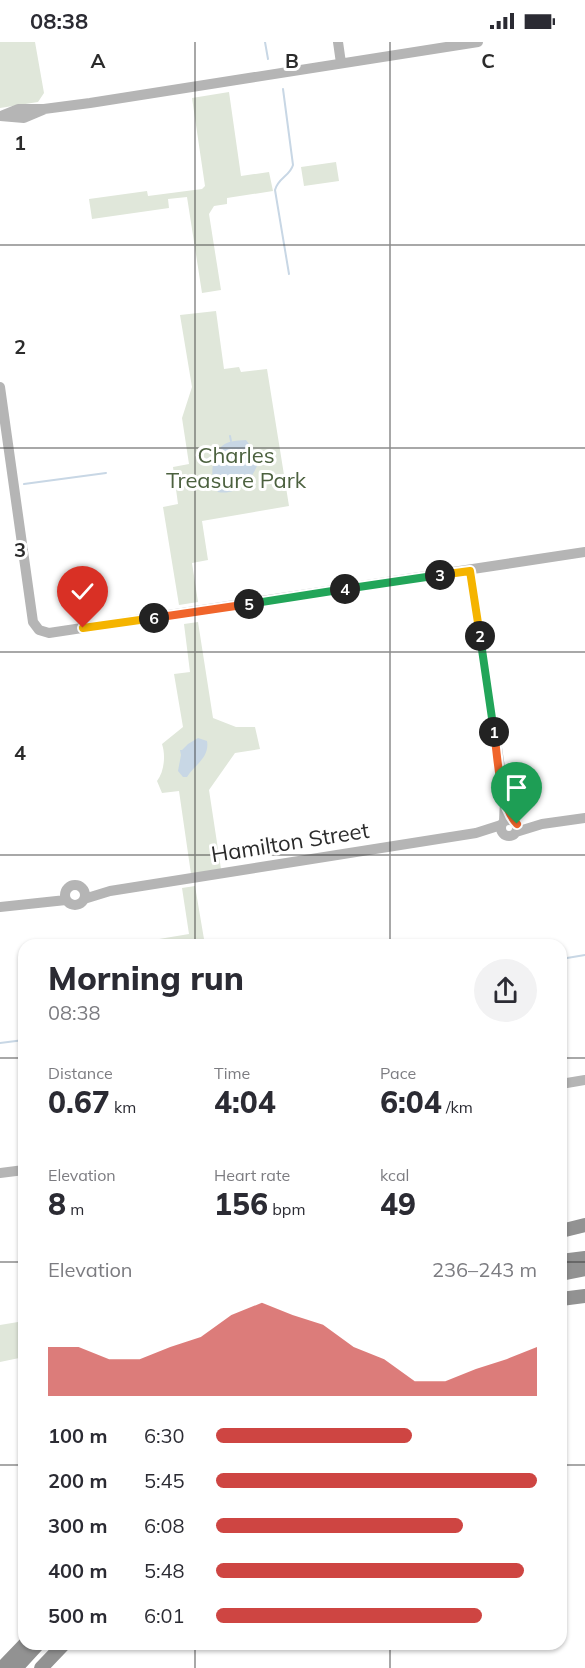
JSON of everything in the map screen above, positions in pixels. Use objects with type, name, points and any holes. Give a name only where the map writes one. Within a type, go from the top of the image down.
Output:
[{"type":"highway","points":[[567,1230],[585,1225]]},
{"type":"highway","points":[[567,1261],[585,1258]]},
{"type":"highway","points":[[567,1273],[585,1269]]},
{"type":"highway","points":[[567,1298],[585,1296]]},
{"type":"highway","points":[[3,1668],[20,1650]]},
{"type":"highway","points":[[16,1668],[32,1650]]},
{"type":"highway","points":[[40,1668],[58,1650]]},
{"type":"main road","points":[[338,42],[344,63]]},
{"type":"main road","points":[[344,42],[344,63]]},
{"type":"main road","points":[[0,116],[24,118],[44,109],[478,42]]},
{"type":"main road","points":[[0,387],[33,622],[39,630],[49,633],[585,552]]},
{"type":"main road","points":[[470,571],[509,826]]},
{"type":"main road","name":"Hamilton Street","points":[[83,894],[509,826],[542,825],[585,818]]},
{"type":"main road","points":[[0,907],[39,903],[66,896],[72,886],[78,886],[83,894],[76,905],[70,904],[66,896]]},
{"type":"main road","points":[[567,1083],[585,1080]]},
{"type":"main road","points":[[567,1089],[585,1087]]},
{"type":"main road","points":[[0,1173],[18,1171]]},
{"type":"green space","points":[[0,42],[35,42],[44,93],[38,102],[0,108]]},
{"type":"green space","points":[[229,92],[241,176],[269,172],[273,191],[227,198],[227,204],[214,206],[209,214],[221,290],[202,293],[187,197],[168,199],[169,208],[92,219],[89,199],[147,191],[148,196],[202,189],[205,186],[192,98]]},
{"type":"green space","points":[[336,162],[339,181],[304,186],[301,167]]},
{"type":"green space","name":"Charles Treasure Park","points":[[216,311],[224,369],[239,367],[241,372],[267,369],[289,506],[202,521],[208,560],[192,563],[198,602],[179,605],[163,507],[178,504],[173,467],[189,464],[182,418],[192,387],[180,315]]},
{"type":"green space","points":[[198,622],[213,718],[236,727],[255,727],[260,749],[235,753],[209,790],[221,869],[191,874],[179,791],[162,793],[157,781],[164,764],[162,744],[183,727],[174,674],[190,672],[184,624]]},
{"type":"green space","points":[[195,886],[204,939],[159,939],[189,934],[182,888]]},
{"type":"green space","points":[[18,1322],[18,1358],[0,1362],[0,1325]]},
{"type":"water","points":[[246,440],[255,452],[260,450],[257,466],[242,486],[226,492],[218,492],[212,475],[218,450],[227,443]]},
{"type":"water","points":[[198,738],[207,741],[206,752],[187,777],[183,777],[178,771],[180,750]]},
{"type":"waterway","points":[[265,42],[268,59]]},
{"type":"waterway","points":[[283,89],[293,165],[275,190],[289,274]]},
{"type":"waterway","points":[[230,436],[231,441]]},
{"type":"waterway","points":[[207,459],[216,458]]},
{"type":"waterway","points":[[24,484],[106,473]]},
{"type":"waterway","points":[[567,958],[585,955]]},
{"type":"waterway","points":[[0,1043],[18,1041]]},
{"type":"route","points":[[83,628],[470,571],[505,800],[512,820],[517,824]]}]
